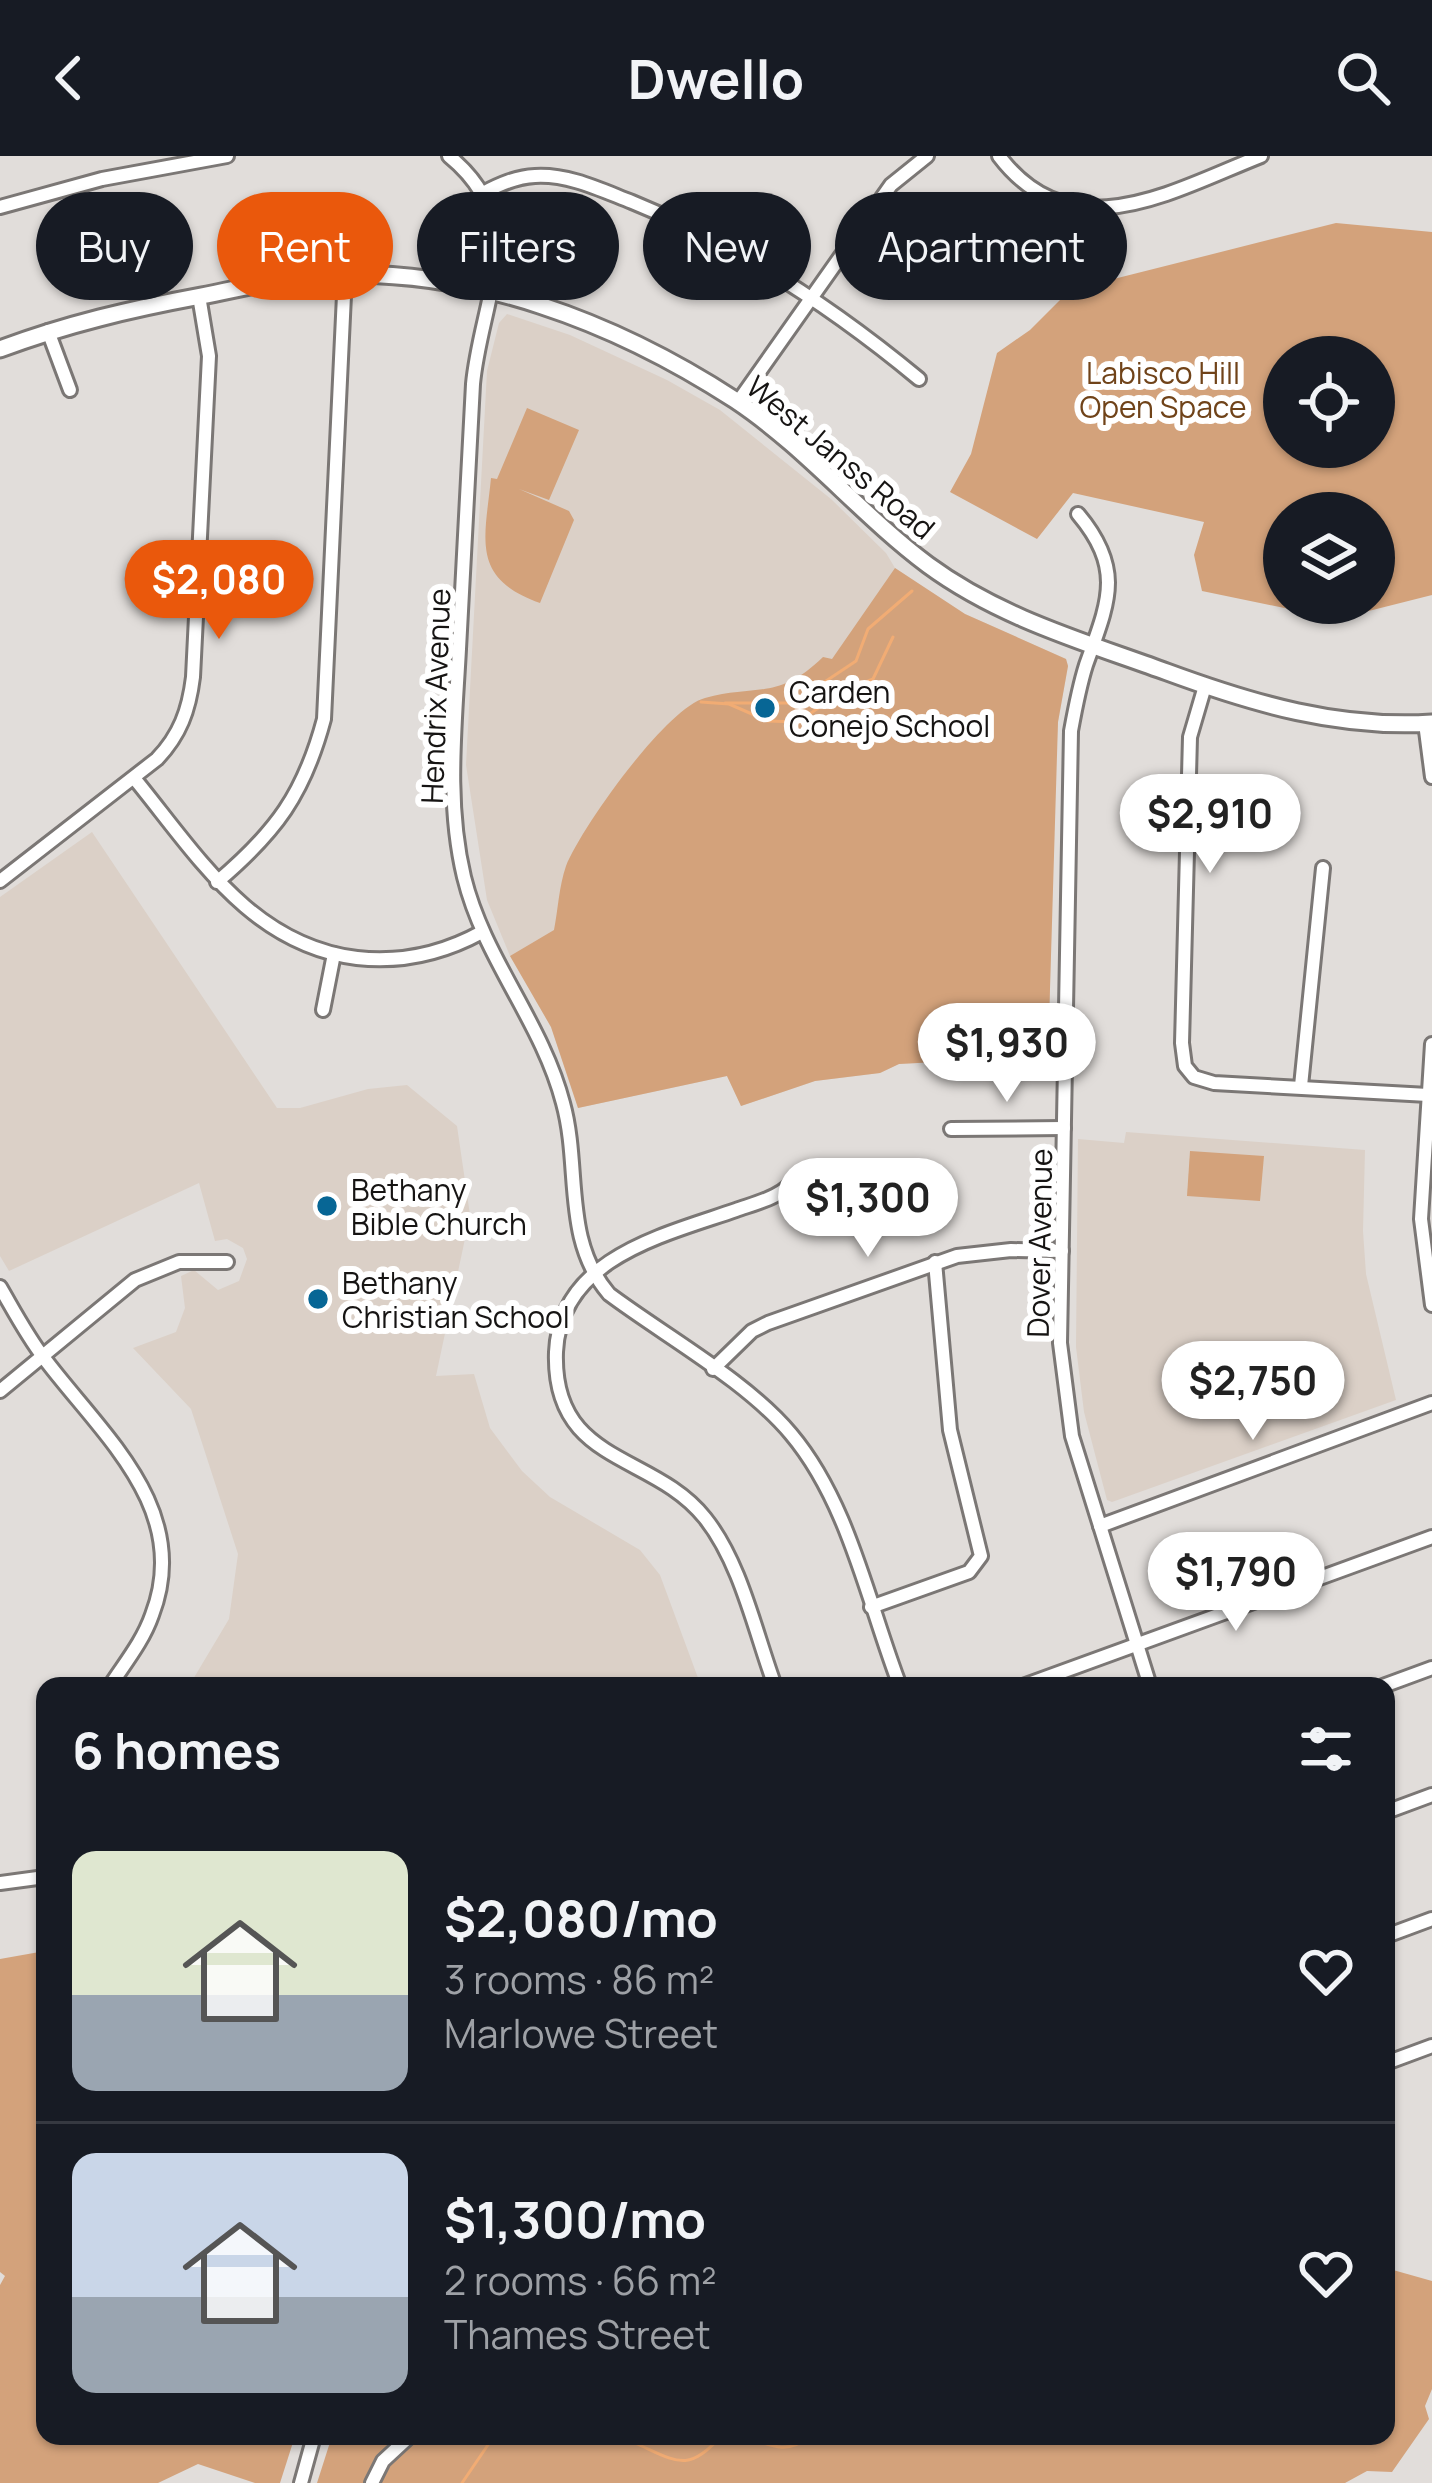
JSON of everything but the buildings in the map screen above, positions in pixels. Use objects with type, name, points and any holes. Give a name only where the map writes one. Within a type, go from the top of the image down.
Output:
[{"type":"main road","name":"West Janss Road","points":[[0,349],[127,309],[217,293]]},
{"type":"main road","name":"West Janss Road","points":[[519,300],[607,330],[738,402],[904,546],[953,583],[1003,611],[1205,686],[1306,715],[1382,724],[1428,723]]},
{"type":"street","points":[[0,207],[102,179],[227,156]]},
{"type":"street","points":[[449,156],[482,192]]},
{"type":"street","points":[[811,296],[891,185],[927,156]]},
{"type":"street","points":[[999,156],[1013,175],[1040,196],[1073,206],[1108,209],[1163,194],[1262,156]]},
{"type":"street","points":[[485,192],[535,176],[572,180],[602,192]]},
{"type":"street","points":[[0,881],[171,744],[190,700],[209,356],[200,296]]},
{"type":"street","points":[[811,298],[919,379]]},
{"type":"street","points":[[217,882],[247,856],[286,810],[311,767],[324,719],[344,300]]},
{"type":"street","name":"Hendrix Avenue","points":[[490,300],[473,384],[452,776],[457,842],[482,932],[539,1036],[556,1078],[570,1133],[576,1221],[592,1274]]},
{"type":"street","points":[[738,402],[808,300]]},
{"type":"street","points":[[48,331],[70,390]]},
{"type":"street","name":"Dover Avenue","points":[[1078,514],[1104,552],[1109,570],[1108,603],[1078,693],[1071,731],[1060,1343],[1066,1402],[1083,1477],[1147,1677]]},
{"type":"street","points":[[1205,686],[1190,737],[1182,1043],[1189,1072],[1214,1083],[1428,1095]]},
{"type":"street","points":[[1428,723],[1432,777]]},
{"type":"street","points":[[134,778],[217,882],[273,929],[334,954],[391,959],[428,955],[482,932]]},
{"type":"street","points":[[1301,1086],[1323,868]]},
{"type":"street","points":[[323,1010],[334,954]]},
{"type":"street","points":[[1432,1044],[1421,1219],[1432,1305]]},
{"type":"street","points":[[951,1129],[1064,1128]]},
{"type":"street","points":[[772,1677],[734,1572],[707,1520],[660,1479],[607,1454],[576,1423],[557,1379],[557,1338],[572,1300],[605,1262],[647,1241],[775,1196],[799,1176]]},
{"type":"street","points":[[713,1369],[752,1331],[768,1323],[934,1262],[980,1252],[1062,1251]]},
{"type":"street","points":[[0,1391],[135,1280],[157,1269],[201,1259],[227,1262]]},
{"type":"street","points":[[872,1607],[968,1572],[981,1556],[950,1430],[934,1262]]},
{"type":"street","points":[[592,1274],[609,1294],[768,1411],[804,1451],[829,1495],[897,1677]]},
{"type":"street","points":[[0,1287],[43,1357],[126,1458],[158,1524],[161,1570],[152,1616],[115,1677]]},
{"type":"street","points":[[1100,1526],[1428,1405]]},
{"type":"street","points":[[1048,1677],[1432,1537]]},
{"type":"street","points":[[1395,1682],[1432,1668]]},
{"type":"street","points":[[1395,1809],[1432,1796]]},
{"type":"street","points":[[0,1883],[36,1877]]},
{"type":"street","points":[[1395,1933],[1432,1919]]},
{"type":"street","points":[[1395,2059],[1432,2046]]},
{"type":"street","points":[[301,2483],[312,2445]]},
{"type":"street","points":[[372,2483],[383,2461],[400,2445]]},
{"type":"shaded area","name":"Carden Conejo School","points":[[507,314],[570,335],[720,410],[831,499],[886,553],[895,568],[965,614],[1066,659],[1056,757],[1048,1056],[976,1050],[956,1053],[955,1061],[899,1064],[880,1073],[815,1081],[741,1106],[727,1076],[578,1108],[551,1027],[510,956],[487,900],[466,765],[487,371],[499,323]]},
{"type":"shaded area","points":[[92,832],[277,1108],[300,1108],[368,1089],[407,1085],[457,1126],[470,1215],[436,1376],[474,1374],[490,1428],[522,1471],[550,1497],[640,1550],[660,1575],[698,1677],[194,1677],[229,1619],[238,1554],[191,1409],[133,1348],[176,1332],[185,1308],[181,1276],[194,1270],[218,1290],[239,1281],[247,1259],[243,1248],[227,1239],[215,1241],[199,1183],[9,1271],[0,1256],[0,897]]},
{"type":"shaded area","points":[[1126,1132],[1365,1150],[1366,1274],[1396,1400],[1107,1500],[1084,1412],[1076,1347],[1078,1139],[1124,1143]]},
{"type":"green space","name":"Labisco Hill Open Space","points":[[1336,223],[1432,232],[1432,595],[1395,604],[1395,492],[1263,492],[1263,604],[1202,591],[1194,555],[1204,522],[1073,493],[1037,539],[950,492],[971,454],[997,353],[1030,330],[1060,300],[1127,300],[1127,276]]},
{"type":"green space","points":[[527,408],[579,430],[549,500],[519,489],[569,511],[574,520],[540,603],[502,582],[492,569],[485,538],[491,478],[497,479]]},
{"type":"green space","points":[[895,568],[965,614],[1066,659],[1058,722],[1048,1056],[976,1050],[956,1053],[955,1061],[899,1064],[880,1073],[815,1081],[741,1106],[727,1076],[578,1108],[551,1027],[510,956],[554,930],[564,874],[575,848],[626,772],[669,723],[705,698],[779,686],[823,657],[832,659]]},
{"type":"green space","points":[[1190,1151],[1264,1156],[1260,1201],[1187,1196]]},
{"type":"green space","points":[[36,1953],[36,2445],[292,2445],[280,2483],[255,2483],[198,2464],[158,2483],[0,2483],[0,2285],[5,2276],[0,2272],[0,1959]]},
{"type":"green space","points":[[1395,2271],[1432,2281],[1432,2389],[1425,2406],[1429,2419],[1392,2472],[1367,2471],[1345,2483],[317,2483],[329,2445],[1395,2445]]},
{"type":"waterway","points":[[725,703],[793,703],[856,661],[868,629],[912,591]]},
{"type":"waterway","points":[[701,702],[729,704],[768,721],[798,722],[840,693],[873,679],[893,637]]},
{"type":"waterway","points":[[462,2483],[488,2445]]},
{"type":"waterway","points":[[639,2445],[681,2460],[699,2456],[713,2445]]},
{"type":"waterway","points":[[770,2445],[796,2445]]},
{"type":"place","name":"Carden Conejo School","points":[[765,708]]},
{"type":"place","name":"Bethany Bible Church","points":[[327,1206]]},
{"type":"place","name":"Bethany Christian School","points":[[318,1299]]}]
